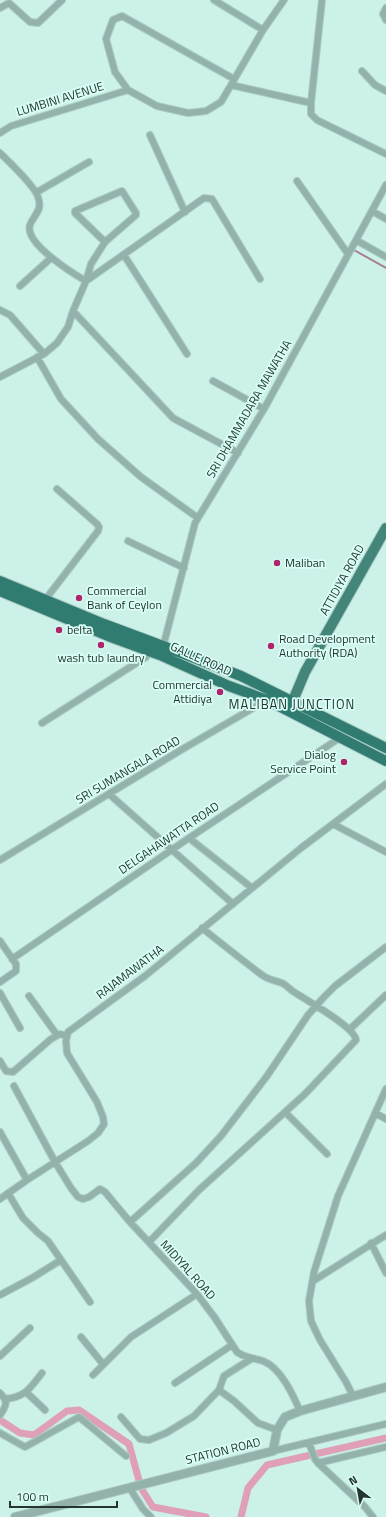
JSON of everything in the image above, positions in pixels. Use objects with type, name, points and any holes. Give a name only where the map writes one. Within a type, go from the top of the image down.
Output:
[{"type":"highway","name":"GALLE ROAD","points":[[0,581],[104,624],[158,649],[229,686],[267,700],[291,706],[386,748]]},
{"type":"highway","name":"GALLE ROAD","points":[[0,591],[108,636],[158,649],[241,676],[340,737],[386,761]]},
{"type":"main road","name":"ATTIDIYA ROAD","points":[[291,706],[306,672],[386,528]]},
{"type":"street","points":[[0,8],[9,3],[30,22],[38,24],[62,0]]},
{"type":"street","points":[[214,0],[263,30]]},
{"type":"street","points":[[284,0],[263,30],[233,82],[220,102],[206,111],[188,113],[157,106],[128,90],[115,72],[106,39],[113,20],[122,16],[233,82],[311,103]]},
{"type":"street","points":[[322,0],[310,112],[312,117],[386,154]]},
{"type":"street","points":[[386,8],[383,14],[386,20]]},
{"type":"street","points":[[362,71],[375,85],[386,91]]},
{"type":"street","name":"LUMBINI AVENUE","points":[[0,132],[11,126],[128,90]]},
{"type":"street","points":[[150,134],[185,212]]},
{"type":"street","points":[[0,153],[37,192],[40,204],[38,211],[30,224],[29,230],[31,235],[51,258],[66,270],[86,281]]},
{"type":"street","points":[[37,192],[89,162]]},
{"type":"street","points":[[297,181],[348,254]]},
{"type":"street","name":"SRI DHAMMADARA MAWATHA","points":[[158,649],[184,568],[195,524],[264,409],[386,185]]},
{"type":"street","points":[[0,377],[44,354],[57,343],[68,326],[86,281],[91,264],[105,242],[136,215],[122,191],[75,211],[75,213],[105,242]]},
{"type":"street","points":[[86,281],[204,198],[212,199],[260,279]]},
{"type":"street","points":[[372,211],[386,219]]},
{"type":"street","points":[[356,240],[386,256]]},
{"type":"street","points":[[124,255],[188,354]]},
{"type":"street","points":[[20,286],[51,258]]},
{"type":"street","points":[[0,310],[10,315],[44,354]]},
{"type":"street","points":[[73,311],[173,418],[238,453]]},
{"type":"street","points":[[37,357],[61,399],[98,439],[141,477],[198,518]]},
{"type":"street","points":[[213,381],[264,409]]},
{"type":"street","points":[[45,600],[98,531],[99,527],[57,489]]},
{"type":"street","points":[[128,541],[184,568]]},
{"type":"street","points":[[42,723],[158,649]]},
{"type":"street","name":"SRI SUMANGALA ROAD","points":[[0,860],[267,700]]},
{"type":"street","name":"DELGAHAWATTA ROAD","points":[[12,959],[340,737]]},
{"type":"street","name":"RAJAMAWATHA","points":[[67,1036],[72,1029],[145,976],[252,888],[386,784]]},
{"type":"street","points":[[109,794],[233,904]]},
{"type":"street","points":[[333,824],[386,852]]},
{"type":"street","points":[[189,838],[252,888]]},
{"type":"street","points":[[149,1242],[199,1190],[305,1094],[356,1040],[356,1036],[350,1029],[316,1005],[293,992],[284,984],[263,976],[202,928]]},
{"type":"street","points":[[0,941],[17,966],[16,970],[0,982]]},
{"type":"street","points":[[130,1222],[196,1163],[221,1136],[267,1076],[316,1005],[335,986],[386,947]]},
{"type":"street","points":[[0,993],[20,1028]]},
{"type":"street","points":[[350,1029],[386,995]]},
{"type":"street","points":[[28,996],[57,1035]]},
{"type":"street","points":[[0,1061],[6,1072],[13,1072],[51,1039],[57,1035],[67,1036],[67,1053],[97,1102],[104,1124],[94,1137],[0,1199]]},
{"type":"street","points":[[14,1086],[55,1162]]},
{"type":"street","points":[[353,1396],[320,1340],[311,1321],[309,1301],[312,1281],[338,1196],[386,1089]]},
{"type":"street","points":[[285,1112],[327,1154]]},
{"type":"street","points":[[375,1113],[386,1119]]},
{"type":"street","points":[[0,1132],[27,1180]]},
{"type":"street","name":"MIDIYAL ROAD","points":[[55,1162],[78,1197],[83,1199],[89,1197],[100,1189],[105,1192],[130,1222],[196,1294],[215,1318],[237,1352],[241,1356],[263,1361],[271,1365],[292,1393],[300,1411]]},
{"type":"street","points":[[8,1193],[23,1218],[48,1241],[90,1302]]},
{"type":"street","points":[[312,1281],[386,1235]]},
{"type":"street","points":[[371,1243],[386,1273]]},
{"type":"street","points":[[0,1294],[32,1278],[61,1260]]},
{"type":"street","points":[[93,1375],[132,1337],[196,1294]]},
{"type":"street","points":[[0,1356],[30,1328]]},
{"type":"street","points":[[81,1337],[103,1364]]},
{"type":"street","points":[[174,1383],[232,1345]]},
{"type":"street","points":[[121,1417],[140,1439],[149,1440],[166,1433],[194,1416],[219,1390],[224,1376],[251,1359]]},
{"type":"street","points":[[0,1394],[6,1399],[16,1398],[26,1392],[42,1373]]},
{"type":"street","points":[[219,1390],[234,1401],[258,1423],[277,1430],[285,1417],[300,1411],[386,1387]]},
{"type":"street","points":[[26,1392],[45,1410]]},
{"type":"street","points":[[0,1415],[6,1405],[6,1399]]},
{"type":"street","points":[[0,1433],[25,1447],[79,1417],[126,1456]]},
{"type":"street","points":[[274,1451],[386,1424]]},
{"type":"street","name":"STATION ROAD","points":[[129,1487],[274,1451],[277,1430]]},
{"type":"street","points":[[309,1443],[316,1461],[365,1507],[372,1517]]},
{"type":"street","points":[[316,1461],[386,1447]]},
{"type":"street","points":[[15,1517],[129,1487],[143,1509],[151,1517]]},
{"type":"waterway","points":[[354,250],[386,268]]},
{"type":"waterway","points":[[0,1420],[20,1433],[34,1435],[67,1411],[79,1410],[129,1444],[141,1488],[153,1507],[206,1517]]},
{"type":"waterway","points":[[241,1517],[248,1488],[267,1465],[386,1438]]},
{"type":"place","name":"Maliban","points":[[277,563]]},
{"type":"place","name":"Commercial Bank of Ceylon","points":[[79,598]]},
{"type":"place","name":"belta","points":[[59,630]]},
{"type":"place","name":"wash tub laundry","points":[[101,645]]},
{"type":"place","name":"Road Development Authority (RDA)","points":[[271,646]]},
{"type":"place","name":"Commercial Attidiya","points":[[220,692]]},
{"type":"place","name":"Dialog Service Point","points":[[344,762]]},
{"type":"district","name":"MALIBAN JUNCTION","points":[[292,704]]}]
